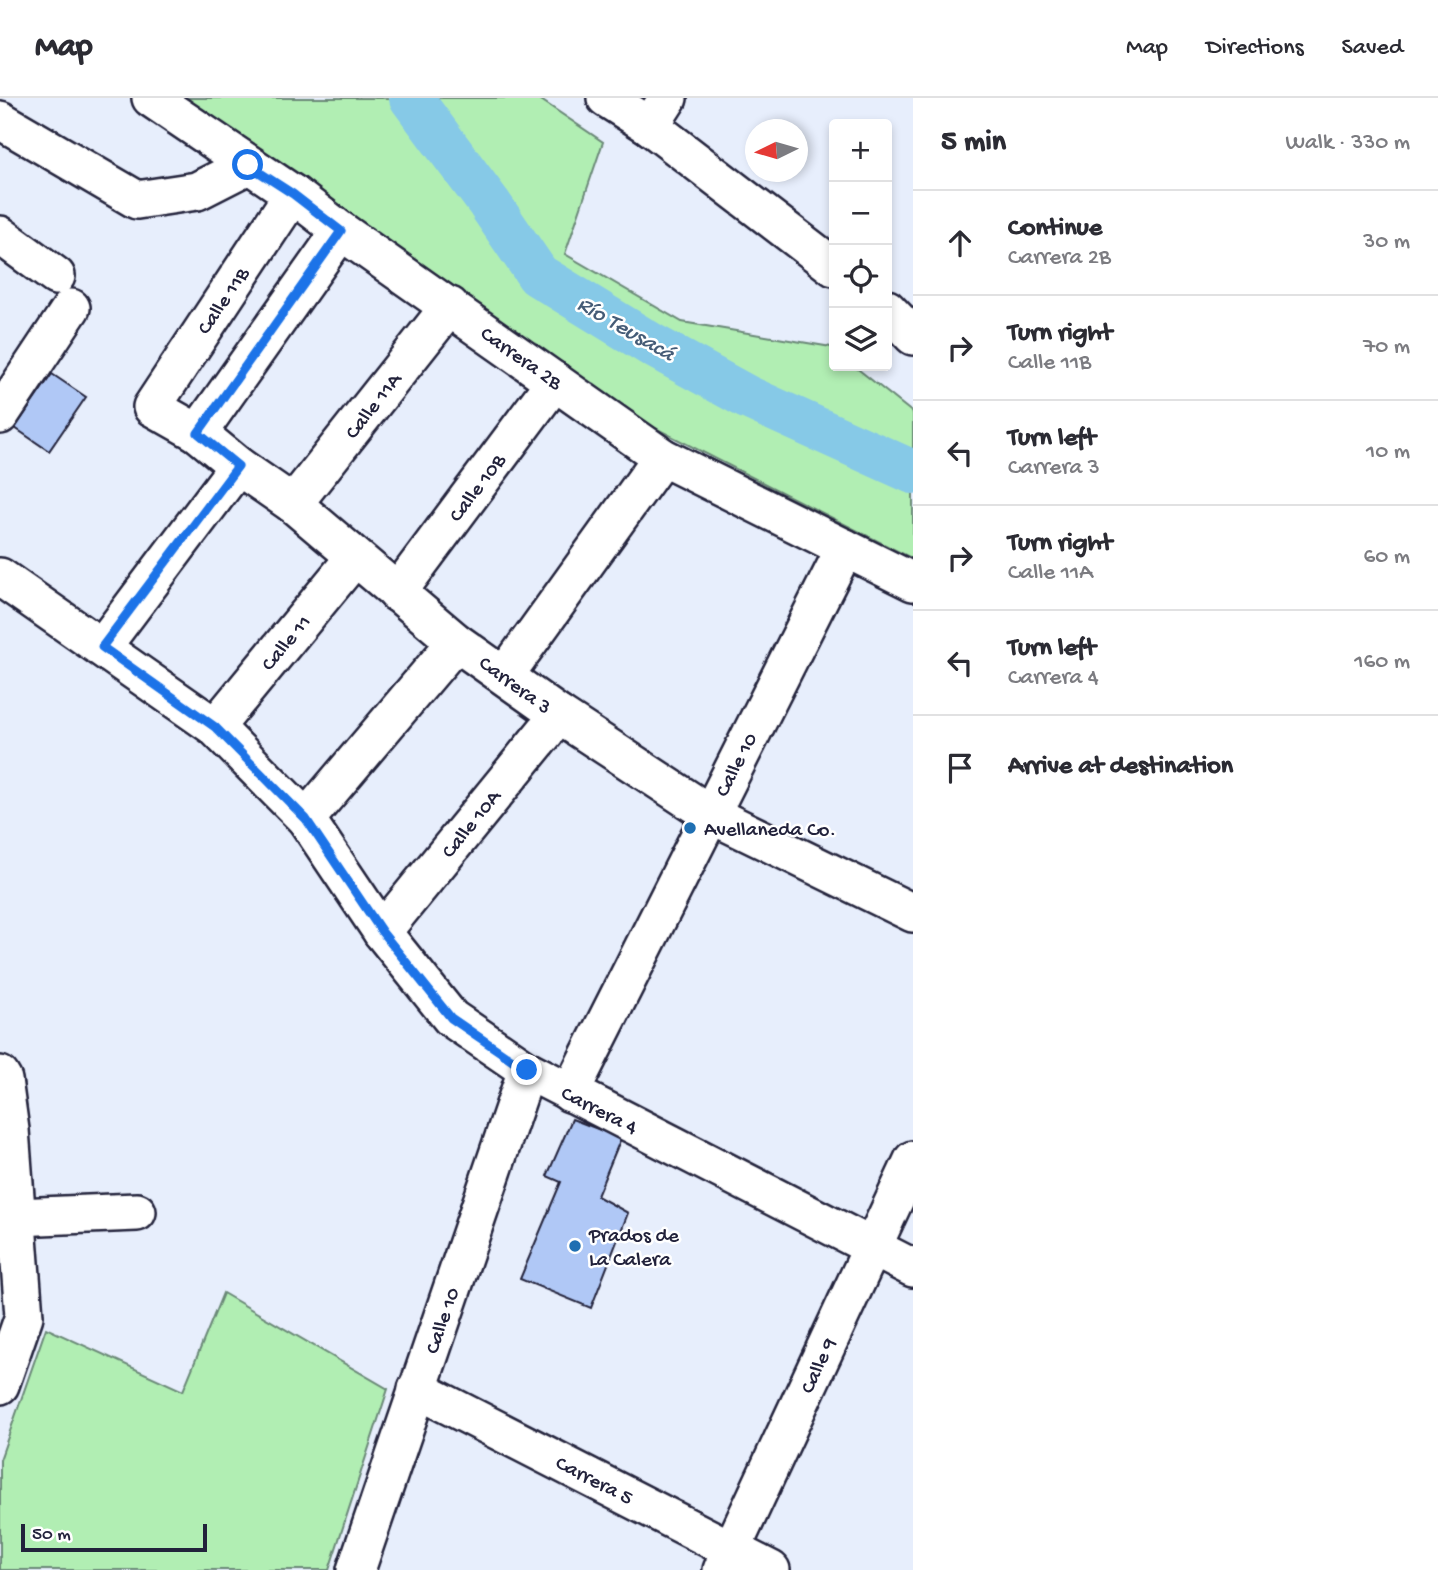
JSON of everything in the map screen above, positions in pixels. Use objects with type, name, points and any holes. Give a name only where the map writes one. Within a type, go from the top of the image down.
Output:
[{"type":"street","name":"Carrera 2B","points":[[151,98],[293,194],[341,231],[662,457],[913,582]]},
{"type":"street","points":[[606,98],[659,112],[829,263]]},
{"type":"street","points":[[0,120],[137,200],[197,191],[248,165]]},
{"type":"street","name":"Calle 11B","points":[[152,407],[293,194]]},
{"type":"street","points":[[198,433],[341,231]]},
{"type":"street","points":[[0,234],[56,276]]},
{"type":"street","name":"Calle 11A","points":[[293,504],[450,306]]},
{"type":"street","points":[[0,415],[72,308]]},
{"type":"street","points":[[892,314],[913,336]]},
{"type":"street","name":"Calle 10B","points":[[397,593],[555,381]]},
{"type":"street","name":"Carrera 3","points":[[152,407],[198,433],[238,466],[293,504],[456,642],[559,715],[710,814],[913,913]]},
{"type":"street","points":[[505,675],[662,457]]},
{"type":"street","points":[[102,647],[238,466]]},
{"type":"street","name":"Calle 10","points":[[570,1093],[845,548]]},
{"type":"street","name":"Calle 11","points":[[215,727],[355,557]]},
{"type":"street","name":"Carrera 4","points":[[0,577],[215,727],[306,819],[382,932],[451,1018],[527,1070],[913,1268]]},
{"type":"street","points":[[306,819],[456,642]]},
{"type":"street","name":"Calle 10A","points":[[382,932],[559,715]]},
{"type":"street","name":"Calle 10","points":[[356,1570],[527,1070]]},
{"type":"street","points":[[0,1076],[3,1080],[5,1130],[16,1217],[12,1308],[0,1385]]},
{"type":"street","name":"Calle 9","points":[[727,1559],[913,1160]]},
{"type":"street","points":[[16,1217],[137,1212]]},
{"type":"street","name":"Carrera 5","points":[[418,1389],[727,1559],[771,1570]]},
{"type":"green space","points":[[172,98],[538,98],[603,142],[565,254],[682,322],[829,347],[829,371],[860,371],[913,413],[913,559],[616,408]]},
{"type":"green space","points":[[223,1293],[388,1389],[329,1570],[0,1570],[0,1460],[46,1328],[183,1391]]},
{"type":"building","points":[[52,374],[86,397],[49,451],[15,428]]},
{"type":"building","name":"Prados de La Calera","points":[[572,1119],[621,1138],[597,1196],[628,1213],[591,1308],[520,1279],[561,1182],[547,1176]]},
{"type":"waterway","name":"Río Teusacá","points":[[411,98],[489,203],[538,275],[652,345],[747,397],[913,472]]},
{"type":"place","name":"Avellaneda Co.","points":[[690,828]]},
{"type":"place","name":"Prados de La Calera","points":[[575,1246]]},
{"type":"route","points":[[248,165],[293,194],[341,231],[198,433],[238,466],[102,647],[215,727],[306,819],[382,932],[451,1018],[527,1070]]}]
